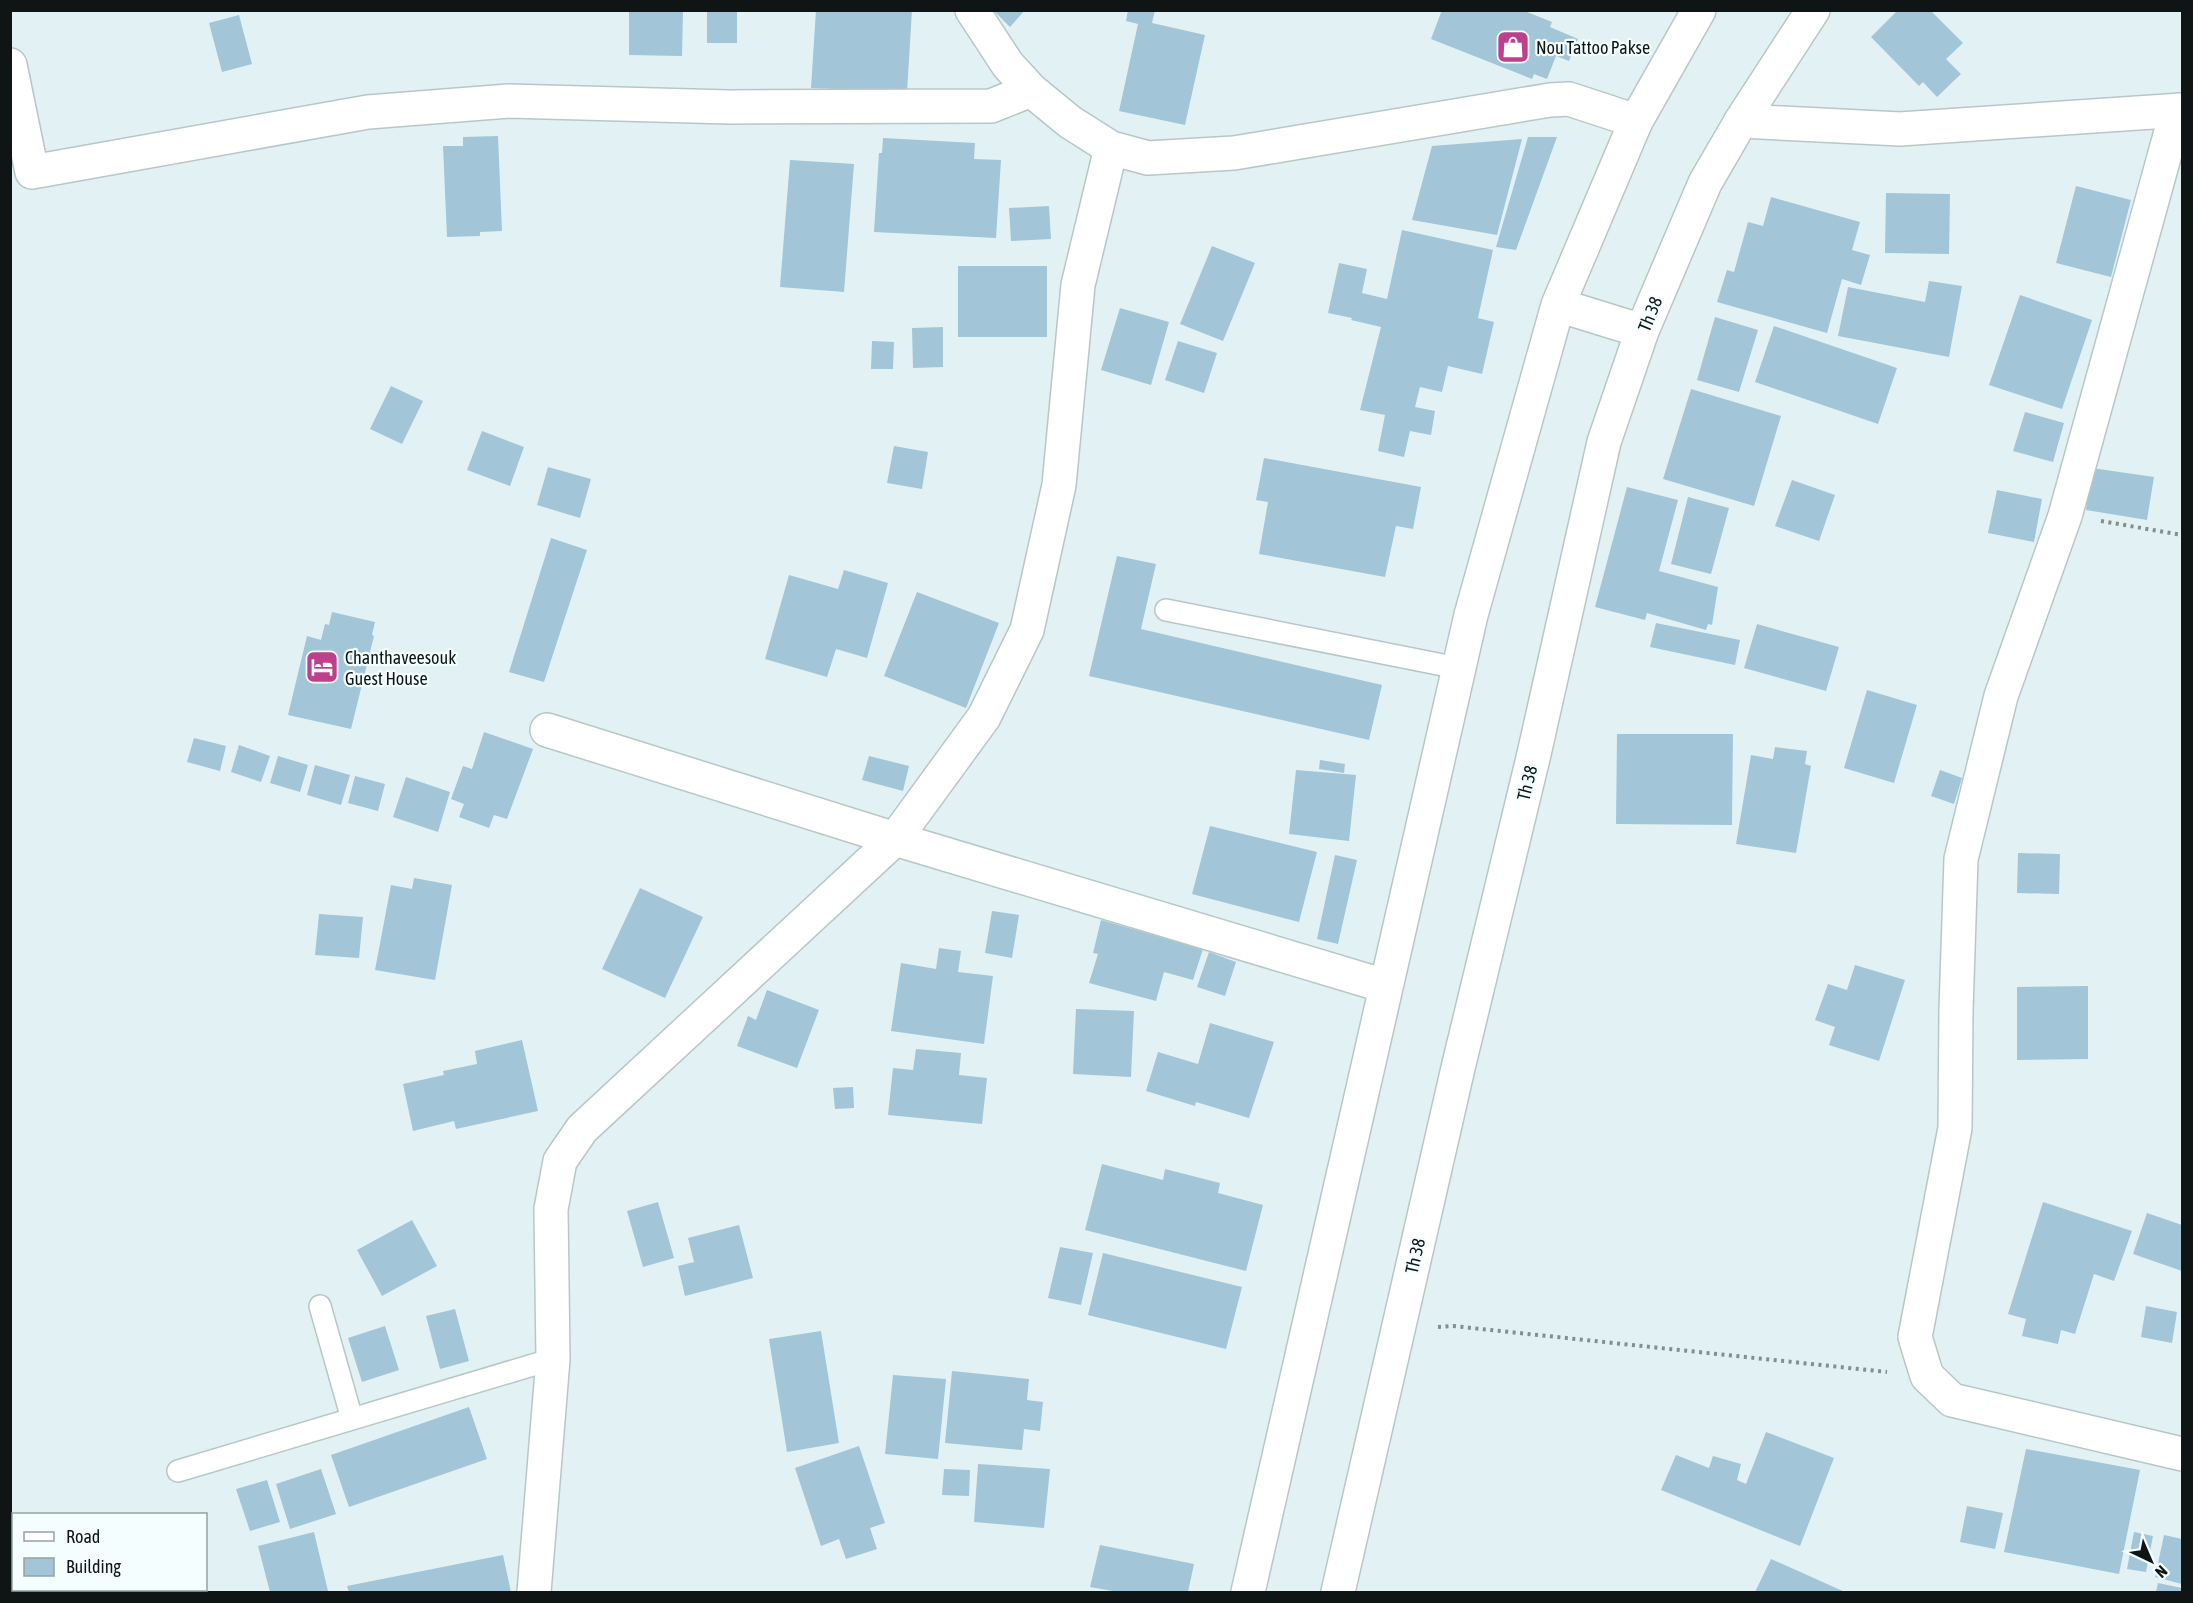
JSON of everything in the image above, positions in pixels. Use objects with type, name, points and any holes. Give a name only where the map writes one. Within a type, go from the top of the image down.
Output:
[{"type":"street","points":[[972,10],[1008,65],[1032,90],[1070,122],[1111,148],[1148,158],[1234,153],[1550,100],[1569,99],[1636,121]]},
{"type":"street","points":[[1248,1593],[1458,668],[1558,305],[1636,121],[1698,10]]},
{"type":"street","name":"Th 38","points":[[1338,1593],[1604,442],[1642,331],[1705,183],[1741,120],[1813,10]]},
{"type":"street","points":[[10,65],[32,172],[368,112],[391,110],[509,101],[729,107],[991,106],[1032,90]]},
{"type":"street","points":[[1741,120],[1900,129],[2180,110],[2065,516],[2001,696],[1961,859],[1955,1128],[1915,1337],[1927,1376],[1952,1400],[2182,1454]]},
{"type":"street","points":[[534,1593],[553,1359],[551,1209],[560,1161],[582,1129],[895,839],[984,717],[1027,630],[1059,485],[1078,285],[1111,148]]},
{"type":"street","points":[[1558,305],[1642,331]]},
{"type":"street","points":[[547,730],[895,839],[1385,986]]},
{"type":"lane","points":[[1166,610],[1458,668]]},
{"type":"lane","points":[[320,1306],[352,1419]]},
{"type":"lane","points":[[178,1471],[553,1359]]},
{"type":"path","points":[[2065,516],[2182,535]]},
{"type":"path","points":[[1398,1330],[1453,1326],[1927,1376]]},
{"type":"building","points":[[629,10],[683,10],[682,56],[629,55]]},
{"type":"building","points":[[707,10],[737,10],[737,43],[707,43]]},
{"type":"building","points":[[816,10],[912,10],[907,92],[811,88]]},
{"type":"building","points":[[993,10],[1025,10],[1010,27]]},
{"type":"building","points":[[1128,10],[1155,10],[1152,23],[1205,35],[1185,125],[1119,111],[1138,24],[1126,21]]},
{"type":"building","name":"Nou Tattoo Pakse","points":[[1442,10],[1522,10],[1552,22],[1550,27],[1578,39],[1569,61],[1556,56],[1547,79],[1534,74],[1532,79],[1431,39]]},
{"type":"building","points":[[1898,10],[1930,10],[1963,43],[1946,59],[1961,74],[1937,97],[1923,82],[1919,86],[1871,37]]},
{"type":"building","points":[[239,15],[252,64],[222,72],[209,23]]},
{"type":"building","points":[[498,136],[502,231],[480,232],[480,236],[447,237],[443,146],[463,146],[463,137]]},
{"type":"building","points":[[1528,137],[1557,137],[1516,250],[1496,247]]},
{"type":"building","points":[[883,138],[975,143],[974,159],[1001,160],[996,238],[874,232],[879,153],[882,153]]},
{"type":"building","points":[[1522,139],[1497,235],[1412,220],[1432,146]]},
{"type":"building","points":[[790,160],[854,164],[844,292],[780,287]]},
{"type":"building","points":[[2076,186],[2131,200],[2111,277],[2056,263]]},
{"type":"building","points":[[1886,193],[1950,194],[1949,254],[1885,253]]},
{"type":"building","points":[[1771,197],[1860,222],[1852,250],[1870,255],[1861,285],[1842,279],[1827,333],[1717,302],[1727,270],[1734,272],[1748,222],[1763,226]]},
{"type":"building","points":[[1049,206],[1051,239],[1011,241],[1009,208]]},
{"type":"building","points":[[1402,230],[1493,250],[1478,318],[1494,322],[1482,374],[1448,366],[1442,392],[1420,387],[1415,407],[1435,411],[1431,435],[1410,431],[1404,457],[1378,451],[1385,415],[1360,410],[1381,327],[1328,313],[1339,263],[1367,269],[1362,293],[1387,299]]},
{"type":"building","points":[[1212,246],[1255,263],[1223,341],[1180,324]]},
{"type":"building","points":[[958,266],[1047,266],[1047,337],[958,337]]},
{"type":"building","points":[[1929,281],[1962,286],[1949,357],[1838,336],[1848,287],[1925,302]]},
{"type":"building","points":[[2020,295],[2092,320],[2062,409],[1989,385]]},
{"type":"building","points":[[1120,308],[1169,322],[1151,385],[1101,370]]},
{"type":"building","points":[[1715,317],[1758,330],[1739,392],[1697,380]]},
{"type":"building","points":[[1774,326],[1897,368],[1878,424],[1755,382]]},
{"type":"building","points":[[943,327],[943,367],[913,368],[912,328]]},
{"type":"building","points":[[872,341],[894,342],[893,369],[871,369]]},
{"type":"building","points":[[1178,341],[1217,353],[1204,393],[1165,380]]},
{"type":"building","points":[[391,386],[423,401],[402,444],[370,429]]},
{"type":"building","points":[[1691,389],[1781,416],[1754,506],[1663,479]]},
{"type":"building","points":[[2025,412],[2064,423],[2053,462],[2013,451]]},
{"type":"building","points":[[482,431],[524,447],[510,486],[467,470]]},
{"type":"building","points":[[894,446],[928,452],[922,489],[887,483]]},
{"type":"building","points":[[1264,458],[1421,487],[1413,529],[1396,526],[1385,577],[1259,554],[1268,502],[1256,500]]},
{"type":"building","points":[[548,467],[591,479],[580,518],[537,505]]},
{"type":"building","points":[[2092,468],[2154,477],[2147,520],[2086,510]]},
{"type":"building","points":[[1792,480],[1835,495],[1819,541],[1775,526]]},
{"type":"building","points":[[1627,487],[1678,500],[1659,571],[1718,587],[1712,625],[1708,624],[1706,630],[1647,613],[1645,620],[1595,607]]},
{"type":"building","points":[[1997,490],[2042,499],[2034,542],[1988,533]]},
{"type":"building","points":[[1688,497],[1729,508],[1711,574],[1671,564]]},
{"type":"building","points":[[551,538],[587,550],[544,682],[509,672]]},
{"type":"building","points":[[1117,556],[1156,564],[1141,629],[1382,685],[1369,740],[1089,676]]},
{"type":"building","points":[[844,570],[888,583],[867,658],[836,649],[827,677],[765,659],[789,575],[838,589]]},
{"type":"building","points":[[917,592],[999,623],[966,708],[884,676]]},
{"type":"building","points":[[332,612],[375,622],[372,635],[374,636],[351,729],[288,715],[307,636],[321,640],[325,624],[329,625]]},
{"type":"building","points":[[1656,623],[1740,640],[1735,665],[1650,647]]},
{"type":"building","points":[[1757,624],[1839,647],[1826,691],[1744,668]]},
{"type":"building","points":[[1867,690],[1917,705],[1894,783],[1844,768]]},
{"type":"building","points":[[484,732],[533,749],[507,819],[494,815],[489,828],[459,817],[464,804],[451,799],[463,766],[472,769]]},
{"type":"building","points":[[1617,734],[1733,734],[1732,825],[1616,824]]},
{"type":"building","points":[[194,738],[226,746],[220,771],[187,762]]},
{"type":"building","points":[[239,745],[270,756],[261,782],[231,772]]},
{"type":"building","points":[[1775,747],[1807,751],[1805,764],[1811,766],[1796,853],[1736,844],[1751,755],[1773,759]]},
{"type":"building","points":[[278,756],[308,765],[300,792],[270,783]]},
{"type":"building","points":[[869,756],[909,766],[903,791],[862,780]]},
{"type":"building","points":[[1320,760],[1345,764],[1344,773],[1319,769]]},
{"type":"building","points":[[315,765],[350,775],[341,805],[307,795]]},
{"type":"building","points":[[1296,770],[1356,775],[1349,841],[1289,834]]},
{"type":"building","points":[[1940,770],[1962,778],[1954,804],[1931,796]]},
{"type":"building","points":[[355,776],[385,784],[378,811],[348,803]]},
{"type":"building","points":[[406,777],[450,792],[438,832],[393,817]]},
{"type":"building","points":[[1210,826],[1317,852],[1299,922],[1192,894]]},
{"type":"building","points":[[2018,853],[2060,854],[2059,894],[2017,893]]},
{"type":"building","points":[[1335,855],[1357,860],[1338,944],[1317,939]]},
{"type":"building","points":[[414,878],[452,885],[435,980],[375,970],[391,885],[412,889]]},
{"type":"building","points":[[640,888],[703,917],[665,998],[602,969]]},
{"type":"building","points":[[992,911],[1019,915],[1012,958],[985,953]]},
{"type":"building","points":[[319,914],[363,917],[359,958],[315,955]]},
{"type":"building","points":[[1101,920],[1203,949],[1193,980],[1164,972],[1156,1001],[1089,983],[1098,954],[1093,953]]},
{"type":"building","points":[[939,948],[961,951],[958,972],[993,976],[984,1044],[891,1031],[901,963],[936,969]]},
{"type":"building","points":[[1209,952],[1236,962],[1225,996],[1197,987]]},
{"type":"building","points":[[1855,965],[1905,980],[1879,1061],[1829,1045],[1835,1027],[1815,1020],[1828,984],[1847,990]]},
{"type":"building","points":[[2088,986],[2088,1059],[2017,1060],[2017,987]]},
{"type":"building","points":[[767,990],[819,1010],[797,1068],[737,1046],[748,1016],[756,1020]]},
{"type":"building","points":[[1076,1009],[1134,1011],[1131,1077],[1073,1074]]},
{"type":"building","points":[[1210,1023],[1274,1042],[1249,1118],[1196,1102],[1195,1106],[1146,1091],[1158,1052],[1198,1064]]},
{"type":"building","points":[[522,1040],[538,1111],[456,1129],[454,1121],[413,1131],[403,1084],[444,1075],[443,1071],[477,1064],[475,1051]]},
{"type":"building","points":[[916,1049],[961,1053],[959,1075],[987,1078],[982,1124],[888,1115],[893,1068],[913,1070]]},
{"type":"building","points":[[853,1087],[854,1108],[835,1109],[833,1088]]},
{"type":"building","points":[[1102,1164],[1163,1180],[1165,1169],[1220,1183],[1218,1193],[1263,1205],[1246,1271],[1085,1230]]},
{"type":"building","points":[[658,1202],[674,1258],[643,1267],[627,1211]]},
{"type":"building","points":[[2043,1202],[2132,1231],[2114,1281],[2094,1274],[2075,1334],[2061,1330],[2058,1344],[2022,1336],[2026,1319],[2008,1314]]},
{"type":"building","points":[[2147,1213],[2182,1225],[2182,1271],[2133,1254]]},
{"type":"building","points":[[412,1220],[437,1266],[382,1296],[357,1250]]},
{"type":"building","points":[[739,1225],[753,1278],[685,1296],[678,1266],[694,1262],[688,1238]]},
{"type":"building","points":[[1060,1247],[1093,1253],[1081,1305],[1048,1298]]},
{"type":"building","points":[[1103,1253],[1242,1287],[1226,1349],[1088,1315]]},
{"type":"building","points":[[2146,1306],[2177,1312],[2172,1343],[2141,1337]]},
{"type":"building","points":[[455,1309],[469,1361],[440,1369],[426,1316]]},
{"type":"building","points":[[385,1326],[399,1370],[362,1382],[348,1338]]},
{"type":"building","points":[[821,1331],[839,1443],[787,1452],[769,1339]]},
{"type":"building","points":[[952,1371],[1029,1379],[1027,1400],[1043,1402],[1040,1431],[1024,1429],[1022,1450],[945,1443]]},
{"type":"building","points":[[893,1375],[946,1379],[938,1459],[885,1454]]},
{"type":"building","points":[[469,1407],[487,1459],[349,1507],[331,1455]]},
{"type":"building","points":[[1766,1432],[1834,1458],[1800,1546],[1661,1490],[1676,1455],[1709,1468],[1713,1456],[1741,1464],[1737,1480],[1746,1484]]},
{"type":"building","points":[[859,1446],[885,1523],[870,1528],[877,1549],[846,1559],[839,1539],[821,1546],[795,1468]]},
{"type":"building","points":[[2026,1449],[2140,1470],[2119,1574],[2004,1552]]},
{"type":"building","points":[[978,1464],[1050,1469],[1044,1528],[974,1522]]},
{"type":"building","points":[[321,1469],[336,1514],[290,1529],[276,1484]]},
{"type":"building","points":[[944,1469],[970,1470],[969,1496],[942,1495]]},
{"type":"building","points":[[267,1480],[280,1522],[250,1531],[236,1489]]},
{"type":"building","points":[[1967,1506],[2003,1513],[1995,1549],[1960,1542]]},
{"type":"building","points":[[314,1532],[328,1591],[270,1592],[258,1546]]},
{"type":"building","points":[[2134,1532],[2153,1536],[2146,1572],[2127,1569]]},
{"type":"building","points":[[2164,1535],[2182,1539],[2182,1584],[2155,1577]]},
{"type":"building","points":[[1100,1545],[1194,1564],[1188,1592],[1118,1592],[1090,1587]]},
{"type":"building","points":[[503,1555],[511,1592],[349,1592],[347,1586]]},
{"type":"building","points":[[1771,1559],[1845,1592],[1755,1592]]},
{"type":"building","points":[[2158,1583],[2182,1588],[2182,1592],[2156,1592]]},
{"type":"place","name":"Nou Tattoo Pakse","points":[[1513,47]]},
{"type":"place","name":"Chanthaveesouk Guest House","points":[[322,667]]}]
